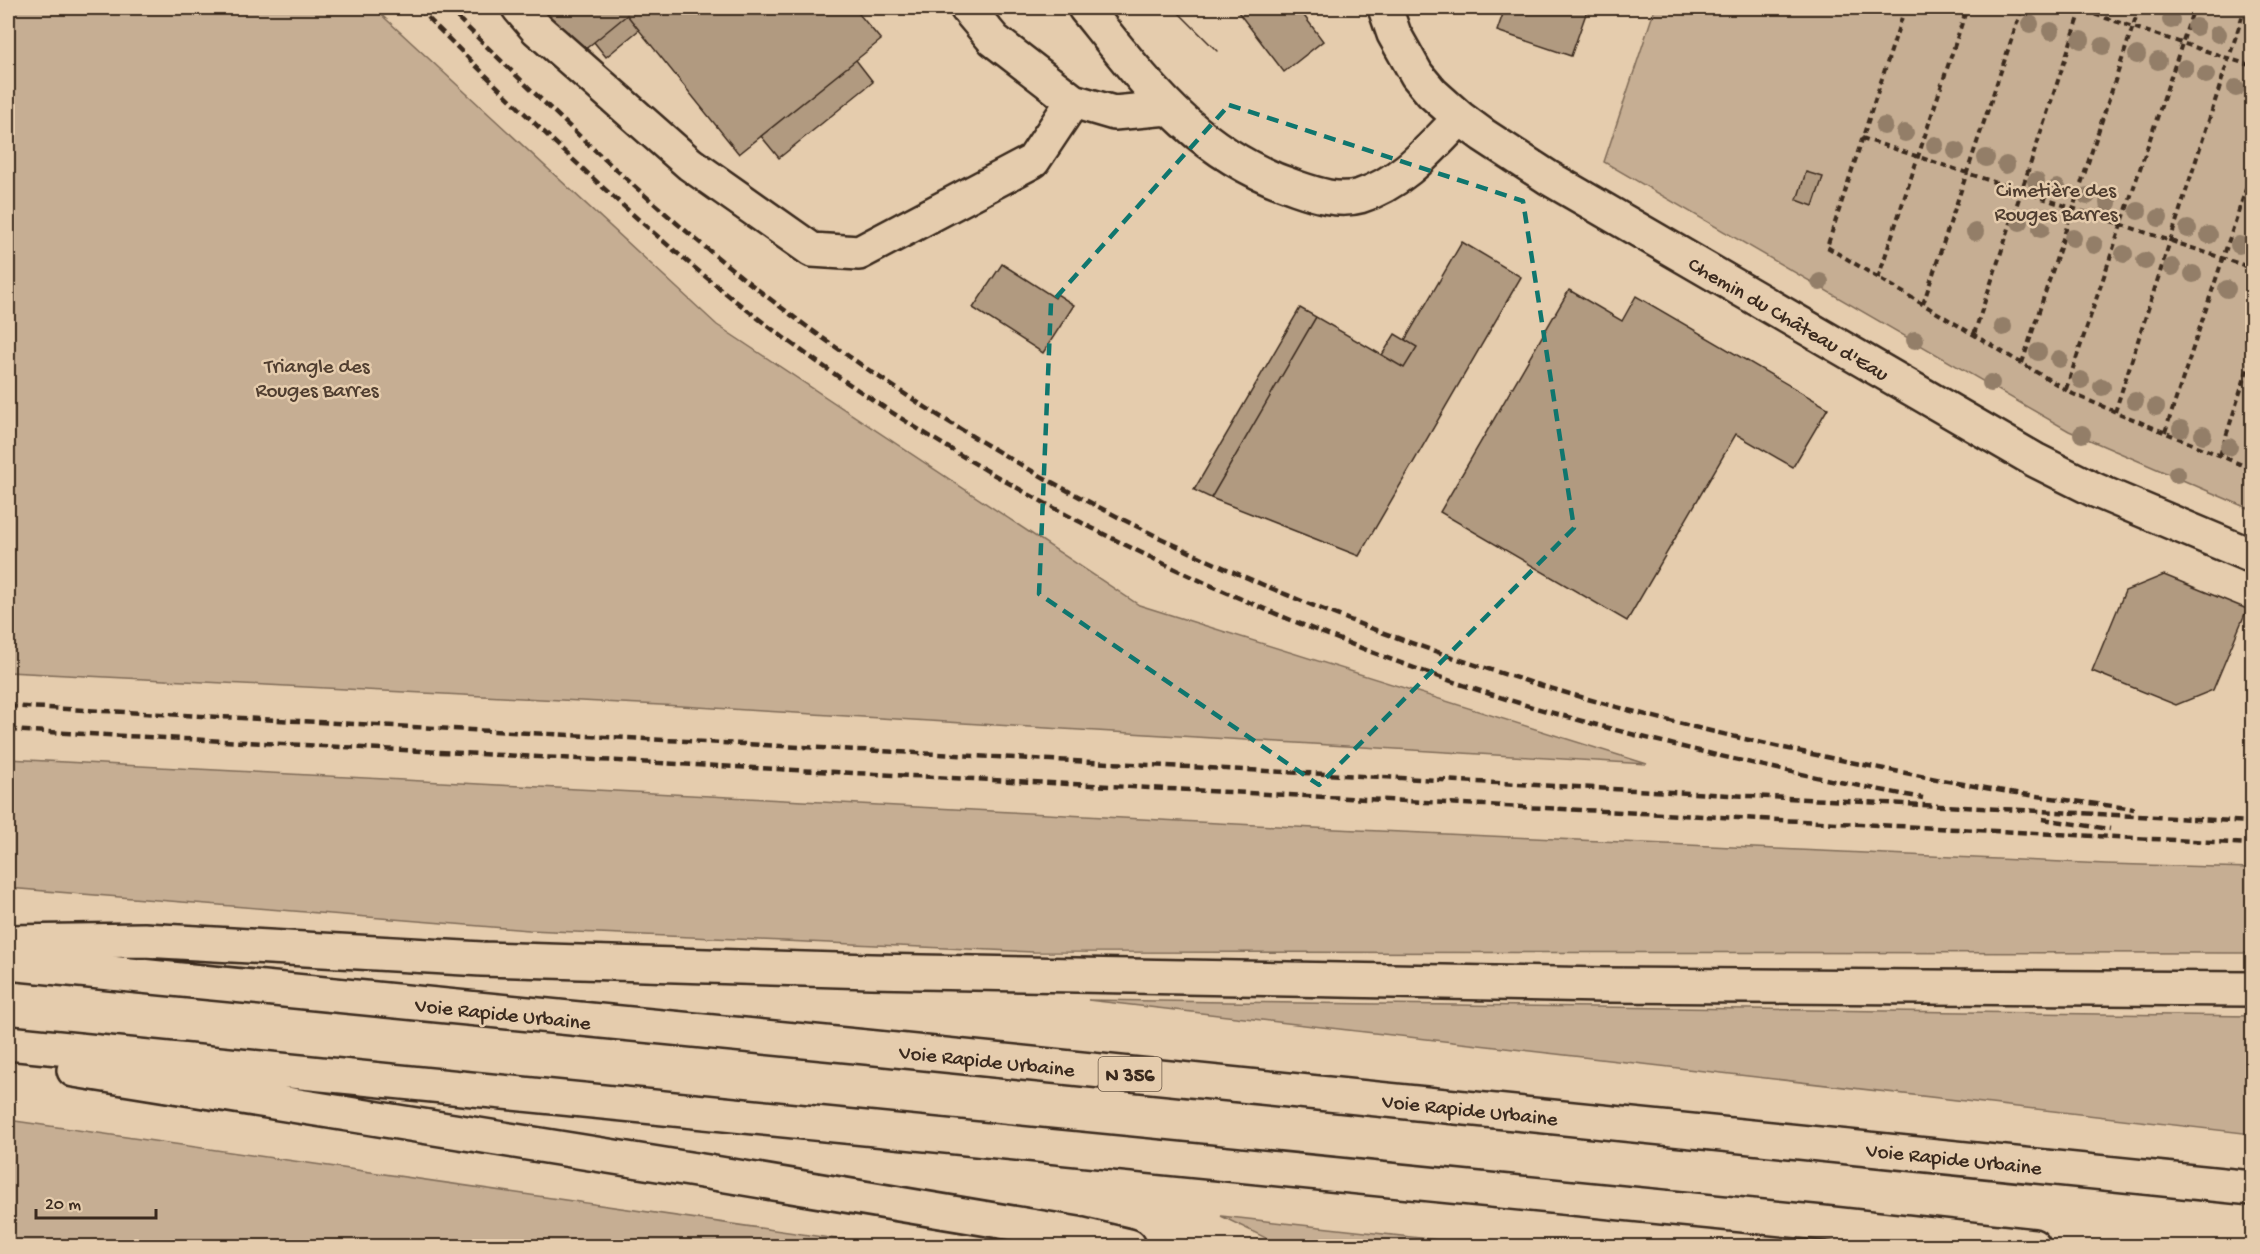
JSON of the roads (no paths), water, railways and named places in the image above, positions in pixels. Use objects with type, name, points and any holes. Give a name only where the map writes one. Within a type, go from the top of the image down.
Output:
[{"type":"main road","points":[[519,8],[537,29],[690,164],[812,250],[859,253],[1034,161],[1073,101]]},
{"type":"main road","points":[[967,8],[994,40],[1073,101],[1114,113],[1168,108]]},
{"type":"main road","points":[[1085,8],[1168,108],[1196,133],[1236,161],[1287,185],[1339,199],[1358,197],[1379,189],[1415,165],[1460,118]]},
{"type":"main road","name":"Chemin du Château d'Eau","points":[[1385,8],[1394,34],[1417,75],[1432,93],[1460,118],[1549,178],[2035,460],[2095,490],[2253,556]]},
{"type":"main road","points":[[8,942],[144,940],[459,958],[882,971],[1593,985],[2253,989]]},
{"type":"main road","name":"Voie Rapide Urbaine","points":[[8,963],[866,1047],[2253,1188]]},
{"type":"main road","points":[[8,1043],[1823,1223],[2033,1246]]},
{"type":"main road","points":[[8,1059],[708,1172],[1078,1234],[1129,1246]]},
{"type":"tram line","points":[[1174,8],[1217,51]]},
{"type":"railway","points":[[418,8],[589,175],[679,254],[772,329],[903,419],[971,461],[1110,537],[1255,605],[1411,667],[1494,695],[1689,749],[1923,798]]},
{"type":"railway","points":[[448,8],[540,99],[635,187],[733,270],[785,310],[918,403],[1002,454],[1088,502],[1176,546],[1357,623],[1449,656],[1598,702],[1710,731],[1878,768],[2009,792],[2134,809]]},
{"type":"railway","points":[[8,706],[2252,822]]},
{"type":"railway","points":[[8,730],[2252,844]]},
{"type":"railway","points":[[2042,819],[2110,829]]},
{"type":"park label","name":"Cimetière des Rouges Barres","points":[[2056,201]]},
{"type":"park label","name":"Triangle des Rouges Barres","points":[[317,377]]}]
